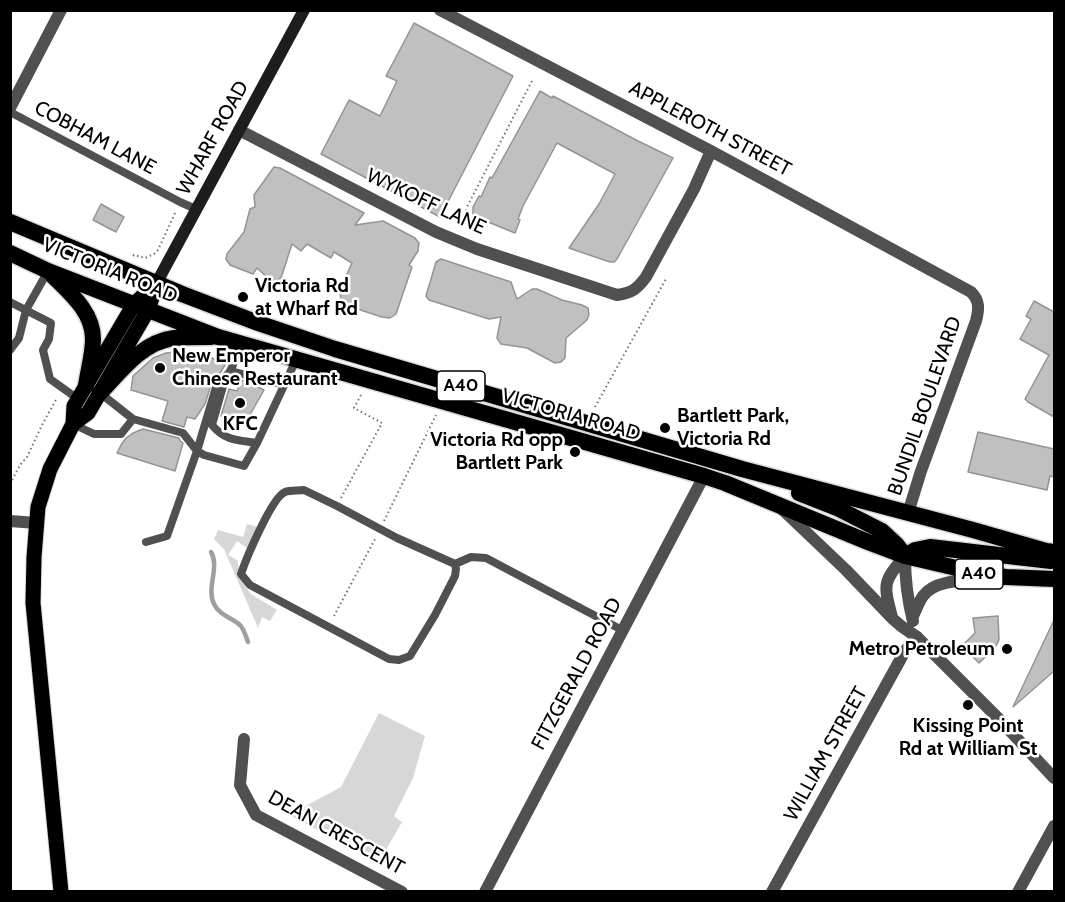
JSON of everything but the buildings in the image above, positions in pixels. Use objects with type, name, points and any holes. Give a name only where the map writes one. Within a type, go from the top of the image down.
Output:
[{"type":"highway","name":"VICTORIA ROAD","points":[[10,222],[156,284],[335,350],[742,469],[1054,552]]},
{"type":"highway","name":"VICTORIA ROAD","points":[[10,253],[48,271],[218,337],[704,476],[905,556],[1006,578],[1054,579]]},
{"type":"highway","points":[[48,271],[78,303],[87,315],[91,326],[92,344],[88,393]]},
{"type":"highway","points":[[88,393],[156,343],[172,338],[218,337]]},
{"type":"highway","points":[[742,469],[837,508],[882,531],[905,556],[915,550],[930,547],[1054,561]]},
{"type":"main road","name":"WHARF ROAD","points":[[156,284],[304,10]]},
{"type":"main road","points":[[61,891],[33,603],[36,523],[50,469],[73,424],[74,405],[88,393],[156,284]]},
{"type":"main road","points":[[73,424],[88,413],[88,393]]},
{"type":"street","points":[[10,110],[61,10]]},
{"type":"street","name":"APPLEROTH STREET","points":[[440,10],[711,151],[959,286]]},
{"type":"street","name":"WYKOFF LANE","points":[[239,130],[435,232],[477,249],[616,295],[629,293],[639,287],[646,277],[711,151]]},
{"type":"street","name":"BUNDIL BOULEVARD","points":[[908,513],[979,310],[976,297],[959,286]]},
{"type":"street","name":"FITZGERALD ROAD","points":[[485,891],[704,476]]},
{"type":"street","points":[[776,503],[846,570],[900,627],[917,637],[1054,778]]},
{"type":"street","points":[[10,521],[36,523]]},
{"type":"street","points":[[905,556],[907,599],[917,637]]},
{"type":"street","points":[[893,619],[886,597],[887,582],[905,556]]},
{"type":"street","points":[[912,618],[923,596],[937,585],[1006,578]]},
{"type":"street","name":"WILLIAM STREET","points":[[772,891],[905,651],[917,637]]},
{"type":"street","name":"DEAN CRESCENT","points":[[244,739],[240,785],[256,814],[402,891]]},
{"type":"street","points":[[1018,891],[1054,826]]},
{"type":"lane","name":"COBHAM LANE","points":[[10,110],[196,209]]},
{"type":"lane","points":[[10,350],[19,338],[26,310],[48,271]]},
{"type":"lane","points":[[10,302],[51,323],[43,350],[50,379],[63,388],[88,393],[133,419],[183,434],[197,451],[204,455],[244,466],[297,358]]},
{"type":"lane","points":[[241,343],[224,383],[213,425],[218,433],[227,438],[257,443]]},
{"type":"lane","points":[[231,370],[284,385]]},
{"type":"lane","points":[[146,542],[167,536],[218,384],[231,370]]},
{"type":"lane","points":[[73,424],[94,434],[121,434],[133,419]]},
{"type":"lane","points":[[455,564],[455,576],[435,615],[410,656],[399,660],[389,659],[250,585],[241,574],[250,550],[276,500],[284,492],[304,490],[455,564],[471,557],[486,558],[622,630]]},
{"type":"path","points":[[465,224],[467,207],[533,79]]},
{"type":"path","points":[[131,259],[134,255],[145,258],[157,252],[180,202]]},
{"type":"path","points":[[595,407],[667,277]]},
{"type":"path","points":[[10,484],[27,457],[63,388]]},
{"type":"path","points":[[337,506],[382,423],[354,408],[363,393]]},
{"type":"path","points":[[329,627],[438,413]]},
{"type":"shaded area","points":[[247,524],[261,528],[250,550],[237,541],[228,555],[237,560],[243,583],[251,594],[277,610],[270,621],[262,617],[258,628],[224,549],[214,539],[218,530],[243,537]]},
{"type":"shaded area","points":[[379,713],[425,736],[413,778],[394,816],[402,822],[379,862],[289,815],[341,787]]},
{"type":"waterway","points":[[211,552],[214,564],[211,591],[214,604],[222,614],[240,625],[248,642]]},
{"type":"place","name":"Victoria Rd at Wharf Rd","points":[[243,297]]},
{"type":"place","name":"New Emperor Chinese Restaurant","points":[[160,368]]},
{"type":"place","name":"KFC","points":[[240,403]]},
{"type":"place","name":"Bartlett Park, Victoria Rd","points":[[665,428]]},
{"type":"place","name":"Victoria Rd opp Bartlett Park","points":[[575,452]]},
{"type":"place","name":"Metro Petroleum","points":[[1007,649]]},
{"type":"place","name":"Kissing Point Rd at William St","points":[[968,705]]}]
